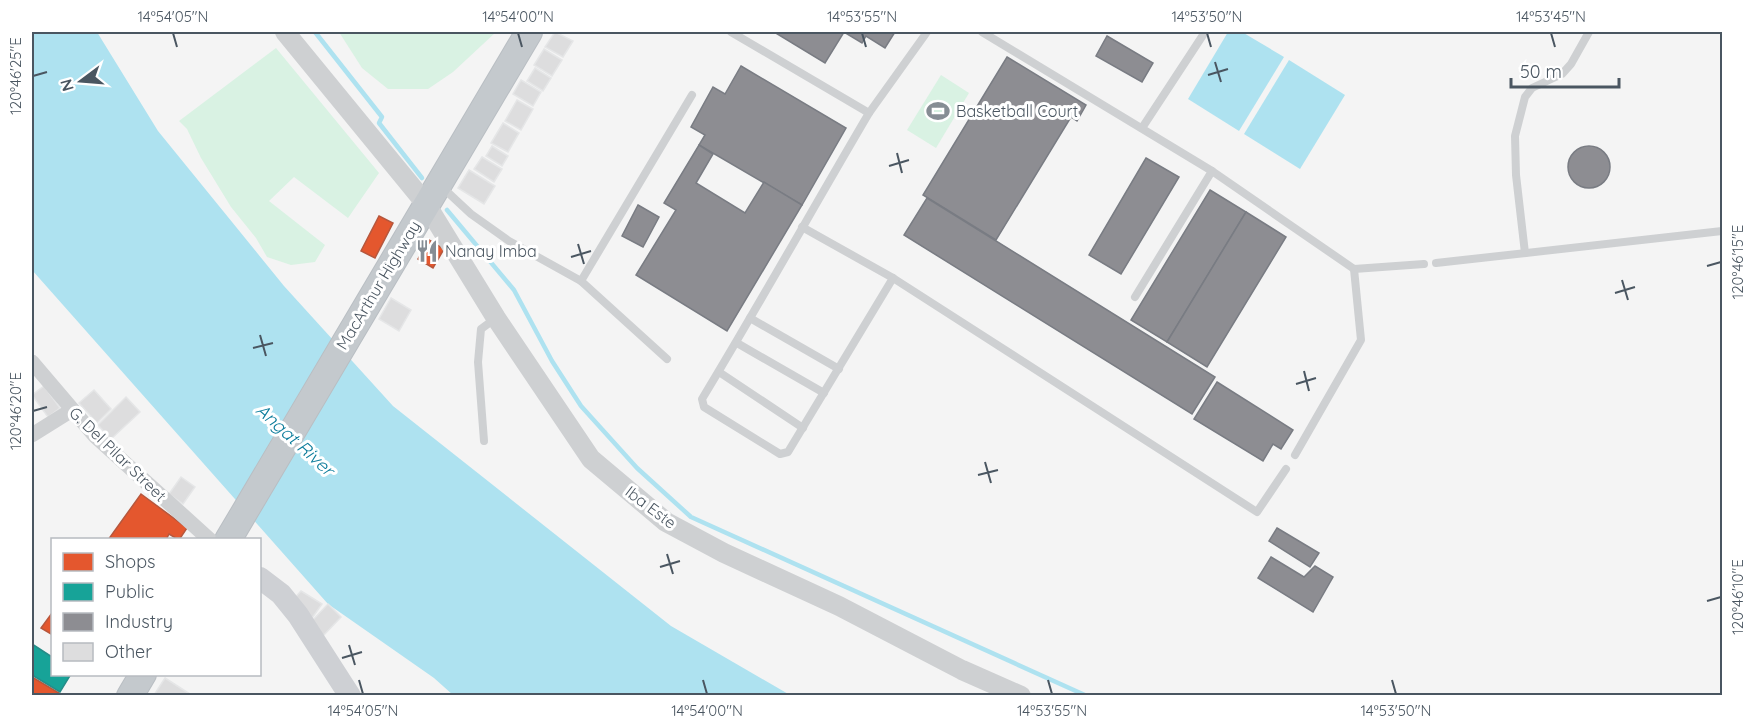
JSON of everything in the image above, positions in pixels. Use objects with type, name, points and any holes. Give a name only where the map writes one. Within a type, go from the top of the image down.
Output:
[{"type":"highway","name":"MacArthur Highway","points":[[229,538],[529,32]]},
{"type":"highway","points":[[130,696],[142,676]]},
{"type":"main road","points":[[261,579],[281,594],[298,615],[350,696]]},
{"type":"street","name":"Iba Este","points":[[285,32],[432,194],[496,318],[591,459],[666,522],[724,553],[839,606],[962,670],[1021,696]]},
{"type":"street","name":"G. Del Pilar Street","points":[[32,362],[94,436],[208,538]]},
{"type":"street","points":[[32,435],[72,410]]},
{"type":"lane","points":[[731,32],[869,113]]},
{"type":"lane","points":[[893,278],[788,452],[780,454],[704,408],[702,399],[737,343],[869,113],[927,32]]},
{"type":"lane","points":[[982,32],[1212,171],[1354,269],[1424,264]]},
{"type":"lane","points":[[1142,128],[1205,32]]},
{"type":"lane","points":[[1525,253],[1516,175],[1515,136],[1526,97],[1532,88],[1563,74],[1589,32]]},
{"type":"lane","points":[[581,281],[692,95]]},
{"type":"lane","points":[[1135,297],[1212,171]]},
{"type":"lane","points":[[432,194],[471,214],[509,241],[581,281],[667,359]]},
{"type":"lane","points":[[802,227],[893,278],[1257,512],[1286,469]]},
{"type":"lane","points":[[1436,263],[1722,231]]},
{"type":"lane","points":[[1295,455],[1362,340],[1354,269]]},
{"type":"lane","points":[[484,441],[478,362],[481,329],[496,318]]},
{"type":"lane","points":[[750,318],[839,369]]},
{"type":"lane","points":[[737,343],[824,393]]},
{"type":"lane","points":[[719,372],[803,428]]},
{"type":"green space","points":[[339,32],[496,32],[453,72],[428,89],[388,89],[362,68]]},
{"type":"green space","points":[[276,48],[379,173],[348,218],[294,177],[269,201],[325,245],[315,262],[291,265],[267,257],[256,238],[231,207],[201,158],[187,129],[179,121]]},
{"type":"green space","name":"Basketball Court","points":[[941,75],[969,93],[936,148],[907,130]]},
{"type":"water","name":"Angat River","points":[[32,32],[97,32],[158,131],[284,286],[393,406],[671,626],[790,695],[453,695],[434,678],[328,604],[32,270]]},
{"type":"water","points":[[1228,32],[1242,32],[1284,57],[1239,131],[1188,99]]},
{"type":"water","points":[[1289,60],[1345,95],[1300,169],[1244,134]]},
{"type":"building: Shops","points":[[379,216],[393,223],[375,258],[361,251]]},
{"type":"building: Shops","points":[[429,240],[444,249],[433,268],[418,259]]},
{"type":"building: Shops","points":[[141,494],[187,528],[180,538],[169,534],[167,538],[109,538]]},
{"type":"building: Shops","points":[[51,614],[51,634],[41,628]]},
{"type":"building: Shops","points":[[32,677],[64,696],[32,696]]},
{"type":"building: Public","points":[[32,644],[51,656],[51,676],[70,676],[60,692],[32,675]]},
{"type":"building: Industry","points":[[774,32],[844,32],[825,63]]},
{"type":"building: Industry","points":[[844,32],[895,32],[885,48],[866,36],[862,43]]},
{"type":"building: Industry","points":[[1107,36],[1153,63],[1142,82],[1096,56]]},
{"type":"building: Industry","points":[[1007,57],[1086,105],[1077,121],[1071,117],[996,240],[923,195]]},
{"type":"building: Industry","points":[[741,66],[846,128],[802,205],[699,145],[705,135],[691,127],[713,87],[725,94]]},
{"type":"building: Industry","points":[[699,145],[713,154],[696,183],[745,213],[764,182],[802,205],[727,331],[636,275],[676,210],[664,203]]},
{"type":"building: Industry","points":[[1589,146],[1604,152],[1610,167],[1604,182],[1589,188],[1574,182],[1568,167],[1574,152]]},
{"type":"building: Industry","points":[[1146,158],[1179,177],[1121,274],[1089,255]]},
{"type":"building: Industry","points":[[1210,190],[1246,212],[1167,342],[1131,320]]},
{"type":"building: Industry","points":[[927,198],[1215,377],[1192,414],[904,235]]},
{"type":"building: Industry","points":[[638,205],[659,217],[643,247],[622,236]]},
{"type":"building: Industry","points":[[1246,212],[1286,237],[1207,367],[1167,342]]},
{"type":"building: Industry","points":[[1217,382],[1293,430],[1281,449],[1273,444],[1263,461],[1194,419]]},
{"type":"building: Industry","points":[[1277,528],[1319,553],[1310,567],[1269,541]]},
{"type":"building: Industry","points":[[1271,557],[1304,577],[1315,566],[1333,577],[1313,612],[1258,578]]},
{"type":"building: Other","points":[[555,32],[573,41],[563,57],[545,47]]},
{"type":"building: Other","points":[[544,49],[562,60],[552,76],[534,65]]},
{"type":"building: Other","points":[[535,68],[551,78],[543,91],[527,81]]},
{"type":"building: Other","points":[[521,80],[541,92],[533,106],[513,94]]},
{"type":"building: Other","points":[[517,100],[533,109],[521,130],[505,121]]},
{"type":"building: Other","points":[[503,123],[519,133],[508,152],[491,143]]},
{"type":"building: Other","points":[[492,146],[508,156],[502,166],[486,156]]},
{"type":"building: Other","points":[[482,157],[502,169],[494,182],[474,169]]},
{"type":"building: Other","points":[[469,170],[495,186],[484,204],[458,188]]},
{"type":"building: Other","points":[[391,298],[411,310],[399,331],[379,319]]},
{"type":"building: Other","points":[[44,386],[60,408],[48,417],[32,395]]},
{"type":"building: Other","points":[[94,390],[111,409],[97,423],[79,403]]},
{"type":"building: Other","points":[[126,397],[140,412],[111,439],[98,425]]},
{"type":"building: Other","points":[[181,477],[195,487],[183,504],[169,494]]},
{"type":"building: Other","points":[[301,591],[322,604],[310,621],[293,600]]},
{"type":"building: Other","points":[[328,604],[341,617],[322,637],[309,624]]},
{"type":"building: Other","points":[[165,678],[193,696],[154,695]]},
{"type":"waterway","points":[[315,32],[382,117],[379,123],[422,178]]},
{"type":"waterway","points":[[447,210],[514,290],[552,361],[581,406],[637,468],[691,517],[1087,696]]},
{"type":"place","name":"Basketball Court","points":[[938,111]]},
{"type":"place","name":"Nanay Imba","points":[[427,251]]}]
